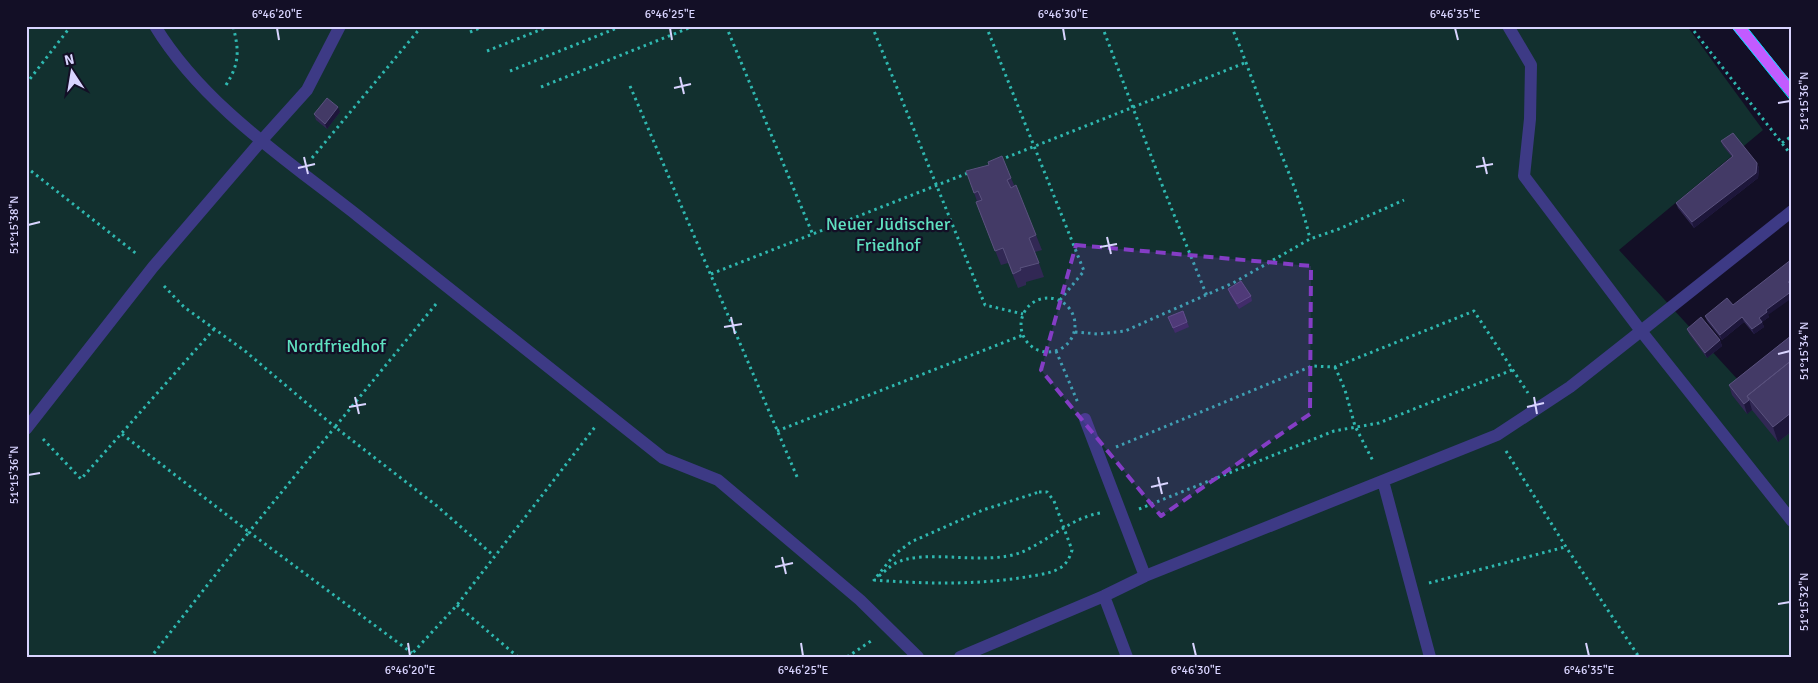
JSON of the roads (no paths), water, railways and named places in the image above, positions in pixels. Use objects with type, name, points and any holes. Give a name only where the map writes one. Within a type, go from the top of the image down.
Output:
[{"type":"main road","points":[[1738,26],[1792,92]]},
{"type":"lane","points":[[155,26],[168,48],[216,100],[262,140],[663,458],[718,480],[854,594],[890,627],[918,657]]},
{"type":"lane","points":[[28,427],[154,267],[307,90],[340,26]]},
{"type":"lane","points":[[1508,26],[1531,65],[1530,119],[1524,176],[1641,331],[1792,521]]},
{"type":"lane","points":[[960,657],[1104,596],[1145,576],[1497,435],[1570,387],[1792,211]]},
{"type":"lane","points":[[1085,419],[1145,576]]},
{"type":"lane","points":[[1383,481],[1430,657]]},
{"type":"lane","points":[[1104,596],[1127,657]]},
{"type":"tram line","points":[[1731,26],[1792,102]]},
{"type":"tram line","points":[[1746,26],[1792,84]]},
{"type":"park label","name":"Neuer Jüdischer Friedhof","points":[[888,234]]},
{"type":"park label","name":"Nordfriedhof","points":[[336,346]]}]
